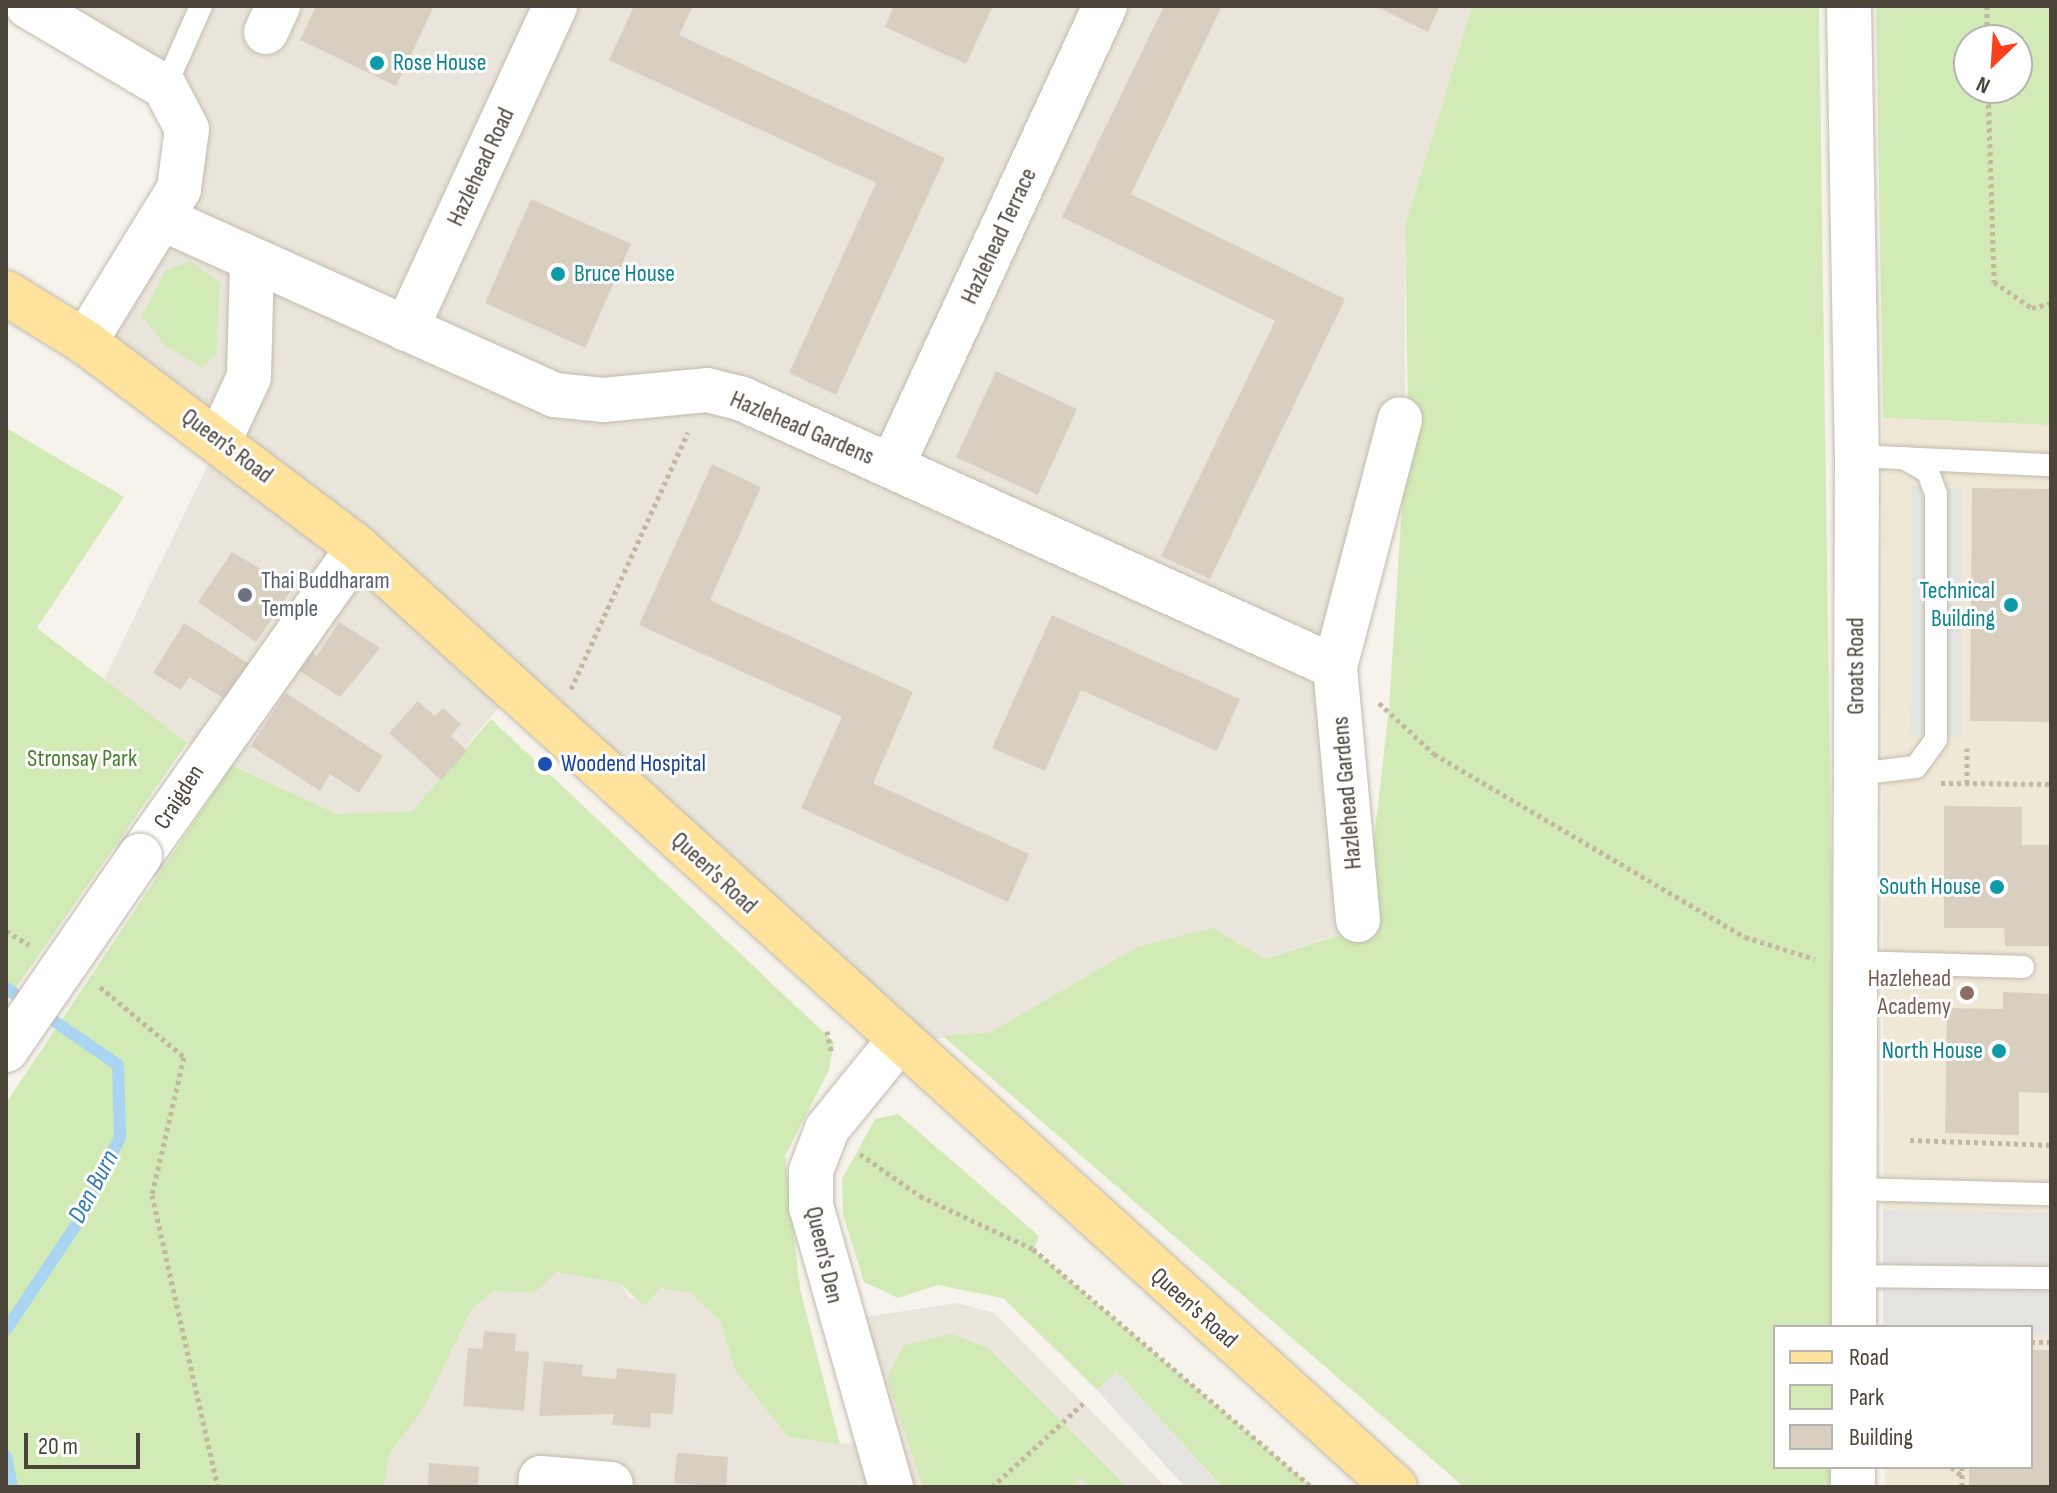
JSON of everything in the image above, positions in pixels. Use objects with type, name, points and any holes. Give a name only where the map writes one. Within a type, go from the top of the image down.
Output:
[{"type":"main road","name":"Queen's Road","points":[[6,293],[85,342],[220,439],[358,548],[897,1043],[1395,1487]]},
{"type":"street","points":[[28,6],[165,87],[187,129],[179,189],[85,342]]},
{"type":"street","name":"Hazlehead Road","points":[[406,329],[555,6]]},
{"type":"street","name":"Hazlehead Terrace","points":[[892,466],[1105,6]]},
{"type":"street","name":"Groats Road","points":[[1849,6],[1857,456],[1854,1325]]},
{"type":"street","name":"Hazlehead Gardens","points":[[163,219],[252,265],[554,395],[603,400],[707,390],[892,466],[1335,667]]},
{"type":"street","points":[[220,439],[249,377],[252,265]]},
{"type":"street","name":"Hazlehead Gardens","points":[[1358,920],[1335,667],[1400,419]]},
{"type":"street","name":"Craigden","points":[[6,1050],[233,715],[358,548]]},
{"type":"street","name":"Queen's Den","points":[[891,1487],[811,1207],[811,1171],[827,1129],[897,1043]]},
{"type":"street","points":[[540,1487],[541,1478],[611,1484]]},
{"type":"lane","points":[[165,87],[201,6]]},
{"type":"lane","points":[[1857,456],[2051,465]]},
{"type":"lane","points":[[1856,774],[1916,767],[1936,739],[1936,494],[1928,472],[1904,458]]},
{"type":"lane","points":[[1855,962],[2023,967]]},
{"type":"lane","points":[[1854,1189],[2051,1194]]},
{"type":"lane","points":[[1854,1276],[2051,1278]]},
{"type":"path","points":[[1988,104],[1994,282],[2032,308],[2051,303]]},
{"type":"path","points":[[554,726],[707,390]]},
{"type":"path","points":[[1335,667],[1434,754],[1745,937],[1804,957],[1855,962]]},
{"type":"path","points":[[1967,736],[1967,783]]},
{"type":"path","points":[[1929,783],[2051,784]]},
{"type":"path","points":[[6,931],[44,954]]},
{"type":"path","points":[[94,984],[184,1057],[152,1195],[218,1487]]},
{"type":"path","points":[[819,1021],[834,1042],[829,1070]]},
{"type":"path","points":[[827,1129],[920,1196],[1033,1249],[1312,1487]]},
{"type":"path","points":[[1910,1140],[2051,1145]]},
{"type":"path","points":[[992,1487],[1086,1401]]},
{"type":"path","points":[[1953,1469],[1962,1476]]},
{"type":"path","points":[[1962,1469],[1962,1487]]},
{"type":"shaded area","points":[[28,6],[1472,6],[1405,226],[1405,412],[1335,667],[1362,927],[1265,959],[1212,929],[1137,947],[989,1033],[897,1043],[514,689],[412,811],[337,814],[187,743],[104,680],[220,440],[85,342],[187,129]]},
{"type":"shaded area","name":"Hazlehead Academy","points":[[1883,418],[2051,425],[2051,1487],[1885,1487],[1884,1469],[2033,1469],[2033,1325],[1883,1325]]},
{"type":"shaded area","points":[[1912,486],[1961,488],[1961,737],[1911,735]]},
{"type":"shaded area","points":[[1883,1210],[2051,1213],[2051,1335],[2033,1335],[2033,1325],[1883,1325]]},
{"type":"shaded area","points":[[556,1272],[619,1283],[630,1299],[660,1288],[691,1293],[720,1321],[735,1370],[788,1437],[840,1444],[876,1440],[839,1321],[957,1303],[994,1313],[1166,1487],[384,1487],[389,1454],[422,1411],[472,1309],[494,1291],[534,1293]]},
{"type":"shaded area","points":[[1117,1372],[1221,1487],[1185,1487],[1097,1390]]},
{"type":"green space","points":[[1472,6],[1819,6],[1838,1325],[1773,1325],[1773,1469],[1840,1469],[1840,1487],[1464,1487],[943,1036],[989,1033],[1137,947],[1212,928],[1265,959],[1364,927],[1389,709],[1408,412],[1405,226]]},
{"type":"green space","points":[[1876,6],[2051,6],[2051,425],[1883,418]]},
{"type":"green space","points":[[190,261],[220,283],[216,354],[202,368],[165,345],[142,316],[165,271]]},
{"type":"green space","name":"Stronsay Park","points":[[6,428],[124,497],[37,628],[187,743],[6,1002]]},
{"type":"green space","points":[[491,719],[834,1042],[829,1070],[785,1156],[800,1289],[840,1444],[788,1437],[735,1370],[720,1321],[691,1293],[660,1288],[645,1306],[619,1283],[556,1272],[534,1293],[494,1291],[472,1309],[422,1411],[389,1454],[384,1487],[6,1487],[6,1103],[232,765],[337,814],[412,811]]},
{"type":"green space","points":[[898,1114],[1039,1236],[1034,1250],[1312,1487],[1222,1487],[1117,1372],[1097,1390],[1003,1298],[938,1285],[898,1298],[864,1282],[843,1215],[842,1179],[875,1119]]},
{"type":"green space","points":[[952,1334],[988,1348],[1127,1487],[1090,1487],[1081,1478],[1071,1487],[923,1487],[887,1378],[903,1346]]},
{"type":"building","name":"Rose House","points":[[316,6],[434,6],[396,86],[300,40]]},
{"type":"building","points":[[634,6],[693,6],[679,35],[945,158],[836,395],[789,373],[876,183],[609,60]]},
{"type":"building","points":[[894,6],[993,6],[966,64],[885,27]]},
{"type":"building","points":[[1164,6],[1222,6],[1131,194],[1345,299],[1210,579],[1161,556],[1275,321],[1062,217]]},
{"type":"building","points":[[1375,6],[1440,6],[1428,32]]},
{"type":"building","name":"Bruce House","points":[[531,199],[631,244],[585,348],[485,303]]},
{"type":"building","points":[[996,371],[1077,409],[1038,495],[956,457]]},
{"type":"building","points":[[712,464],[761,487],[710,600],[913,692],[873,783],[1029,854],[1008,902],[801,808],[842,717],[639,625]]},
{"type":"building","name":"Technical Building","points":[[1972,488],[2051,489],[2051,722],[1970,721]]},
{"type":"building","name":"Thai Buddharam Temple","points":[[232,552],[293,588],[256,642],[198,602]]},
{"type":"building","points":[[1052,615],[1240,699],[1217,751],[1081,690],[1045,771],[992,748]]},
{"type":"building","points":[[339,622],[380,648],[340,697],[295,668],[307,649],[317,656]]},
{"type":"building","points":[[184,623],[254,667],[231,703],[189,677],[181,690],[153,673]]},
{"type":"building","points":[[286,693],[383,756],[359,793],[330,774],[320,791],[251,746]]},
{"type":"building","points":[[418,701],[435,716],[443,708],[461,724],[451,736],[467,751],[441,780],[389,733]]},
{"type":"building","name":"South House","points":[[1944,806],[2022,807],[2022,845],[2051,845],[2051,946],[2005,946],[2004,928],[1944,928]]},
{"type":"building","name":"North House","points":[[2003,992],[2051,994],[2051,1093],[2019,1092],[2019,1135],[1945,1133],[1947,1008],[2003,1009]]},
{"type":"building","points":[[484,1331],[516,1334],[515,1351],[529,1352],[524,1411],[463,1406],[468,1348],[482,1349]]},
{"type":"building","points":[[2033,1350],[2051,1350],[2051,1487],[1969,1487],[1969,1469],[2033,1469]]},
{"type":"building","points":[[544,1361],[583,1365],[582,1376],[616,1379],[617,1368],[676,1374],[673,1414],[651,1413],[650,1428],[612,1425],[614,1414],[539,1416]]},
{"type":"building","points":[[677,1453],[728,1457],[726,1487],[674,1483]]},
{"type":"building","points":[[429,1463],[479,1467],[478,1487],[428,1487]]},
{"type":"waterway","name":"Den Burn","points":[[6,988],[118,1065],[120,1137],[80,1219],[6,1330]]},
{"type":"waterway","name":"Den Burn","points":[[6,1456],[12,1487]]},
{"type":"place","name":"Rose House","points":[[377,63]]},
{"type":"place","name":"Bruce House","points":[[558,274]]},
{"type":"place","name":"Thai Buddharam Temple","points":[[245,595]]},
{"type":"place","name":"Technical Building","points":[[2011,605]]},
{"type":"place","name":"Woodend Hospital","points":[[545,764]]},
{"type":"place","name":"South House","points":[[1997,887]]},
{"type":"place","name":"Hazlehead Academy","points":[[1967,993]]},
{"type":"place","name":"North House","points":[[1999,1051]]}]
